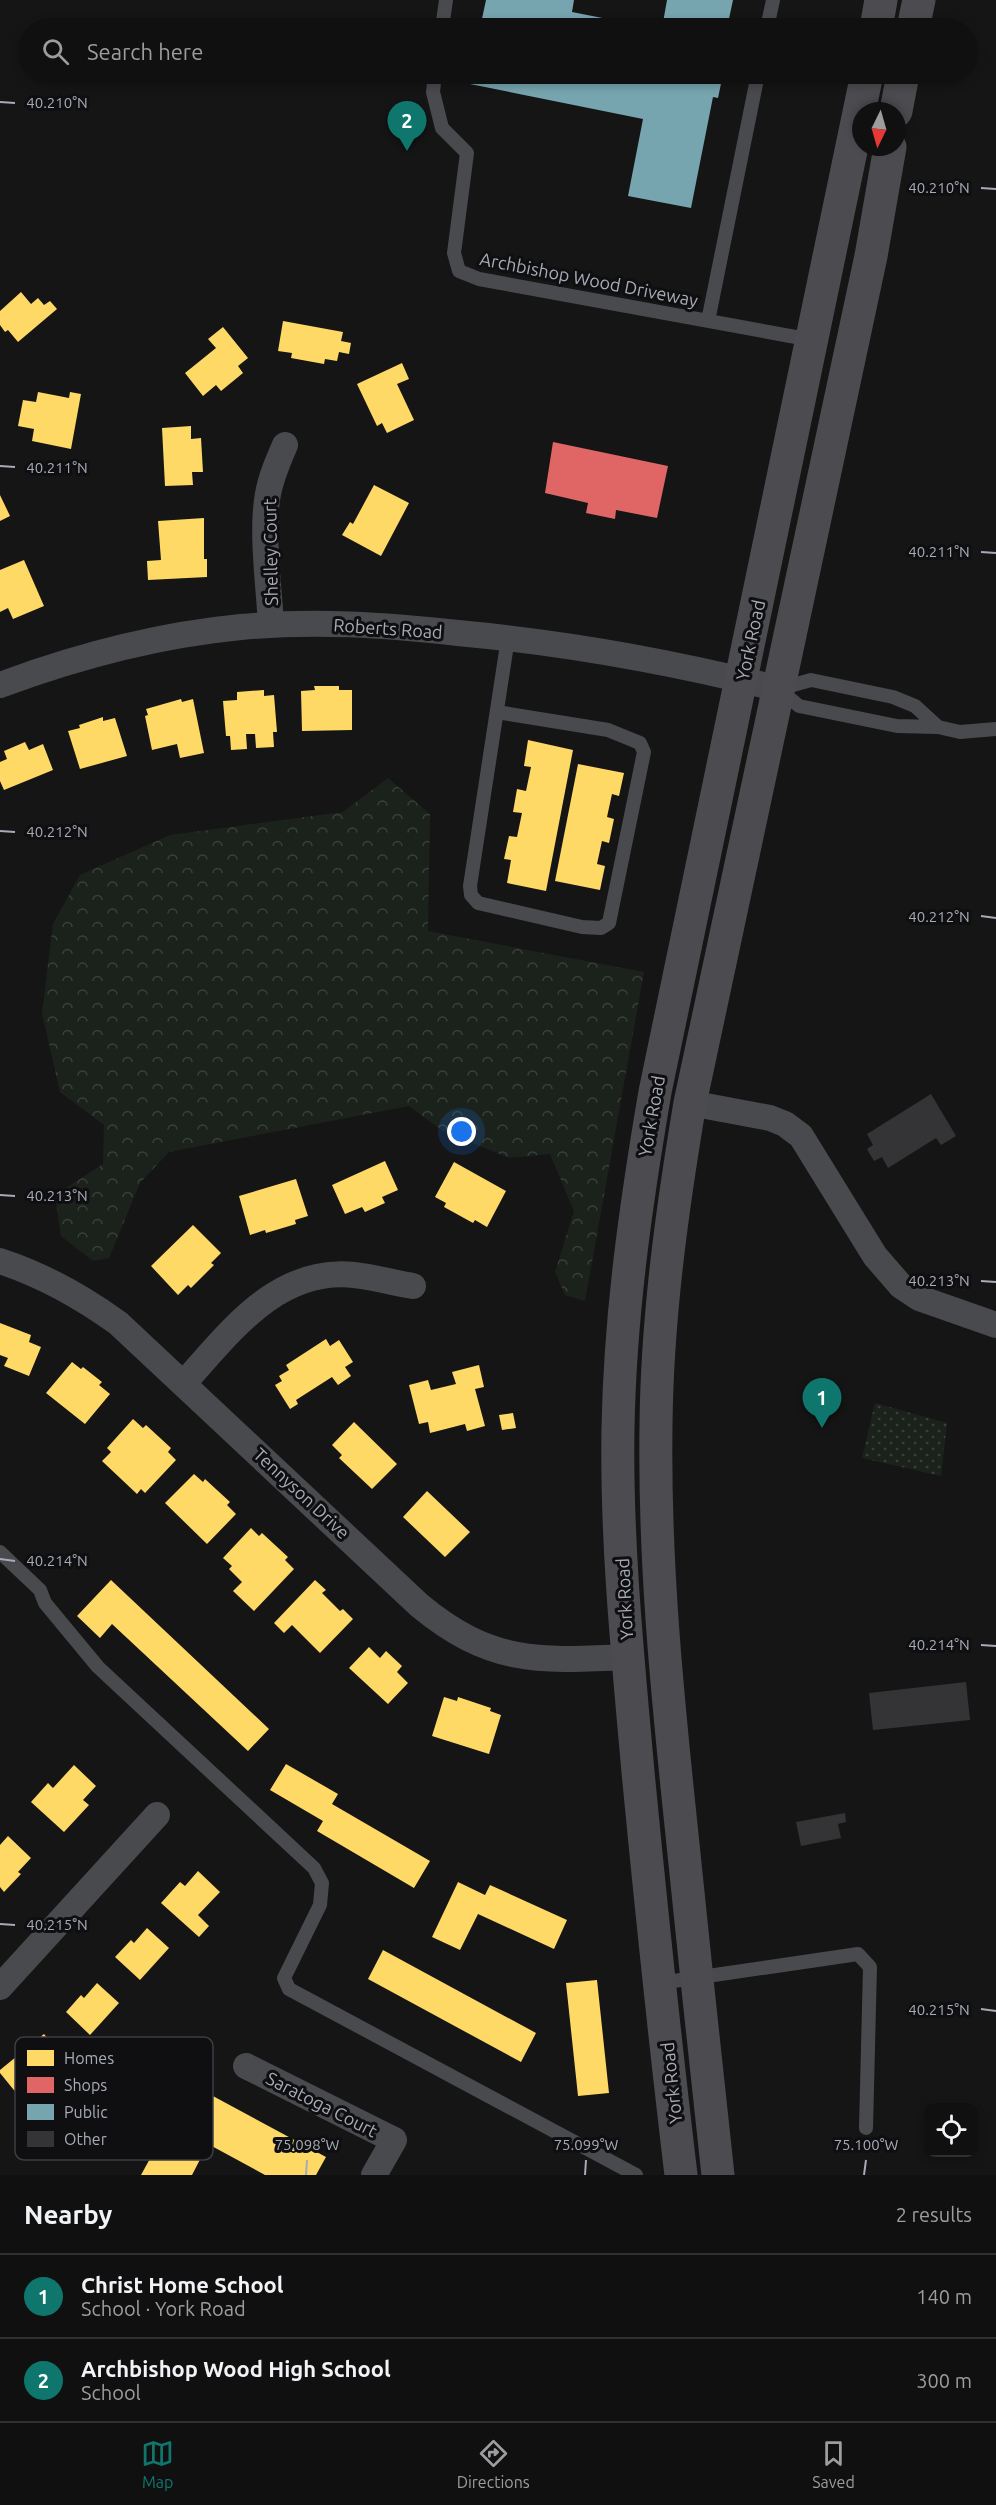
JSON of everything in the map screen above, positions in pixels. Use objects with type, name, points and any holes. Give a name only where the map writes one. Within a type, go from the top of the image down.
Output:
[{"type":"highway","points":[[878,18],[881,0]]},
{"type":"highway","points":[[915,18],[919,0]]},
{"type":"highway","name":"York Road","points":[[681,2175],[627,1657],[620,1536],[618,1430],[624,1307],[639,1187],[655,1092],[865,84]]},
{"type":"highway","points":[[898,102],[901,84]]},
{"type":"highway","name":"York Road","points":[[718,2175],[668,1710],[657,1567],[656,1423],[663,1301],[675,1192],[690,1103],[871,256],[888,156]]},
{"type":"street","name":"Shelley Court","points":[[271,625],[266,513],[268,493],[276,464],[285,445]]},
{"type":"street","name":"Roberts Road","points":[[0,685],[49,667],[163,638],[271,625],[344,623],[508,638],[573,647],[741,679],[779,689]]},
{"type":"street","points":[[690,1103],[770,1118],[785,1124],[801,1136],[875,1256],[900,1286],[919,1298],[996,1325]]},
{"type":"street","name":"Tennyson Drive","points":[[0,1261],[51,1281],[97,1308],[139,1340],[419,1605],[461,1636],[514,1656],[557,1660],[627,1657]]},
{"type":"street","points":[[184,1383],[244,1315],[286,1287],[334,1275],[354,1275],[413,1286]]},
{"type":"street","points":[[0,1987],[157,1815]]},
{"type":"street","name":"Saratoga Court","points":[[246,2066],[394,2140],[374,2175]]},
{"type":"lane","points":[[443,18],[446,0]]},
{"type":"lane","points":[[769,18],[773,0]]},
{"type":"lane","name":"Archbishop Wood Driveway","points":[[434,84],[433,92],[442,128],[467,153],[454,253],[459,271],[479,279],[812,340]]},
{"type":"lane","points":[[708,321],[756,84]]},
{"type":"lane","points":[[497,712],[608,730],[640,743],[644,752],[609,923],[601,928],[582,927],[478,903],[471,895],[470,886],[508,638]]},
{"type":"lane","points":[[779,689],[811,680],[893,697],[915,706],[938,727]]},
{"type":"lane","points":[[779,689],[799,706],[897,726],[938,727],[960,732],[996,729]]},
{"type":"lane","points":[[0,1552],[39,1590],[45,1603],[98,1667],[314,1868],[322,1883],[320,1905],[284,1978],[289,1989],[636,2175]]},
{"type":"lane","points":[[660,1983],[858,1954],[870,1967],[866,2128]]},
{"type":"green space","points":[[388,778],[430,814],[428,931],[644,972],[585,1301],[565,1295],[555,1272],[574,1211],[550,1154],[509,1158],[443,1131],[409,1106],[169,1152],[140,1183],[109,1258],[93,1261],[61,1236],[55,1195],[103,1164],[104,1125],[60,1092],[42,1013],[53,924],[80,875],[170,835],[343,812]]},
{"type":"green space","points":[[875,1403],[947,1423],[941,1476],[862,1458]]},
{"type":"building: Homes","points":[[21,292],[31,304],[38,298],[44,305],[50,301],[57,309],[18,342],[8,330],[5,332],[0,325],[0,311]]},
{"type":"building: Homes","points":[[283,321],[343,332],[341,341],[351,343],[349,354],[339,352],[337,361],[325,359],[324,364],[291,358],[292,353],[278,351]]},
{"type":"building: Homes","points":[[223,327],[248,358],[238,366],[243,373],[221,391],[216,385],[203,396],[185,373],[216,348],[208,339]]},
{"type":"building: Homes","points":[[402,363],[409,379],[397,384],[414,420],[387,433],[382,423],[377,426],[357,384]]},
{"type":"building: Homes","points":[[38,392],[69,398],[70,392],[81,394],[71,449],[32,441],[34,429],[18,426],[23,400],[36,402]]},
{"type":"building: Homes","points":[[191,426],[191,439],[201,438],[203,472],[192,472],[193,485],[165,486],[162,428]]},
{"type":"building: Homes","points":[[374,485],[409,503],[381,556],[342,535],[350,522],[353,524]]},
{"type":"building: Homes","points":[[0,495],[10,516],[0,521]]},
{"type":"building: Homes","points":[[204,518],[204,559],[207,559],[207,577],[148,580],[147,561],[161,560],[158,521]]},
{"type":"building: Homes","points":[[24,560],[44,606],[13,619],[8,608],[0,612],[0,570]]},
{"type":"building: Homes","points":[[314,686],[339,686],[339,690],[352,690],[352,730],[302,731],[301,691],[315,690]]},
{"type":"building: Homes","points":[[264,690],[264,696],[274,695],[277,732],[273,732],[274,747],[256,748],[255,734],[246,734],[247,749],[231,750],[230,736],[226,736],[223,701],[237,700],[237,692]]},
{"type":"building: Homes","points":[[181,699],[182,702],[193,699],[204,753],[180,758],[177,744],[152,750],[145,716],[148,715],[146,709]]},
{"type":"building: Homes","points":[[103,717],[103,721],[115,718],[127,756],[80,769],[68,731]]},
{"type":"building: Homes","points":[[528,740],[573,750],[546,891],[507,883],[511,860],[504,859],[509,836],[517,837],[522,813],[513,812],[517,789],[526,791],[531,767],[524,766]]},
{"type":"building: Homes","points":[[25,742],[29,750],[43,744],[53,770],[4,790],[0,781],[0,762],[7,759],[4,751]]},
{"type":"building: Homes","points":[[578,764],[624,773],[619,796],[612,794],[607,817],[614,819],[609,843],[602,841],[597,864],[605,866],[600,890],[555,881]]},
{"type":"building: Homes","points":[[385,1161],[398,1190],[382,1197],[385,1203],[365,1212],[362,1207],[345,1214],[332,1185]]},
{"type":"building: Homes","points":[[454,1162],[506,1191],[487,1227],[475,1220],[473,1223],[444,1207],[446,1203],[435,1197]]},
{"type":"building: Homes","points":[[296,1179],[308,1216],[295,1220],[296,1224],[250,1235],[239,1196]]},
{"type":"building: Homes","points":[[193,1225],[221,1253],[211,1263],[214,1265],[191,1288],[188,1285],[178,1295],[151,1266]]},
{"type":"building: Homes","points":[[0,1323],[31,1335],[29,1342],[41,1347],[29,1376],[4,1366],[8,1358],[0,1355]]},
{"type":"building: Homes","points":[[326,1339],[330,1346],[339,1340],[353,1362],[345,1367],[351,1376],[338,1385],[332,1377],[296,1400],[298,1404],[290,1409],[275,1385],[282,1381],[279,1376],[289,1370],[286,1365]]},
{"type":"building: Homes","points":[[72,1362],[81,1369],[83,1367],[102,1382],[99,1385],[110,1394],[85,1424],[46,1393]]},
{"type":"building: Homes","points":[[479,1365],[484,1387],[475,1389],[485,1426],[467,1431],[465,1424],[430,1433],[428,1422],[419,1424],[409,1385],[428,1380],[431,1390],[456,1384],[452,1372]]},
{"type":"building: Homes","points":[[513,1413],[516,1428],[502,1430],[499,1415]]},
{"type":"building: Homes","points":[[133,1419],[143,1428],[146,1425],[171,1448],[168,1452],[176,1460],[145,1493],[141,1489],[137,1494],[102,1461],[111,1452],[107,1448]]},
{"type":"building: Homes","points":[[354,1422],[397,1464],[372,1489],[339,1458],[342,1455],[332,1445]]},
{"type":"building: Homes","points":[[194,1474],[203,1482],[205,1479],[230,1502],[227,1505],[236,1514],[207,1544],[165,1503]]},
{"type":"building: Homes","points":[[427,1491],[470,1532],[445,1557],[403,1517]]},
{"type":"building: Homes","points":[[251,1528],[259,1536],[262,1533],[288,1557],[285,1560],[294,1569],[254,1611],[233,1591],[242,1582],[229,1569],[232,1566],[223,1558]]},
{"type":"building: Homes","points":[[111,1580],[269,1729],[248,1751],[112,1624],[100,1638],[77,1616]]},
{"type":"building: Homes","points":[[315,1580],[326,1590],[322,1593],[340,1611],[343,1609],[353,1619],[320,1653],[292,1625],[284,1633],[274,1623]]},
{"type":"building: Homes","points":[[369,1647],[380,1658],[386,1651],[402,1666],[397,1672],[408,1683],[388,1704],[349,1668]]},
{"type":"building: Homes","points":[[444,1697],[457,1701],[458,1697],[491,1708],[490,1711],[501,1715],[489,1754],[432,1736]]},
{"type":"building: Homes","points":[[286,1764],[338,1794],[332,1804],[430,1861],[414,1888],[317,1831],[323,1821],[270,1790]]},
{"type":"building: Homes","points":[[74,1765],[96,1786],[83,1800],[89,1805],[64,1832],[31,1802],[48,1783],[53,1788]]},
{"type":"building: Homes","points":[[8,1836],[31,1858],[18,1872],[21,1874],[4,1892],[0,1887],[0,1845]]},
{"type":"building: Homes","points":[[198,1871],[220,1892],[198,1915],[209,1926],[199,1937],[161,1903],[180,1882],[185,1886]]},
{"type":"building: Homes","points":[[458,1882],[485,1895],[490,1885],[567,1920],[554,1949],[478,1914],[460,1950],[432,1937]]},
{"type":"building: Homes","points":[[147,1928],[169,1948],[140,1980],[115,1957],[131,1940],[134,1943]]},
{"type":"building: Homes","points":[[383,1950],[536,2033],[521,2062],[368,1979]]},
{"type":"building: Homes","points":[[597,1980],[609,2093],[578,2096],[566,1983]]},
{"type":"building: Homes","points":[[97,1983],[119,2003],[90,2035],[66,2012],[81,1995],[84,1998]]},
{"type":"building: Homes","points":[[15,2058],[15,2091],[0,2073],[0,2070]]},
{"type":"building: Homes","points":[[213,2096],[326,2157],[316,2175],[265,2175],[213,2147]]},
{"type":"building: Homes","points":[[149,2160],[200,2160],[192,2175],[141,2175]]},
{"type":"building: Shops","points":[[553,442],[668,466],[657,518],[616,510],[615,519],[586,513],[588,503],[545,493]]},
{"type":"building: Public","points":[[486,0],[574,0],[572,12],[602,18],[482,18]]},
{"type":"building: Public","points":[[667,0],[733,0],[729,18],[664,18]]},
{"type":"building: Public","points":[[470,84],[721,84],[718,98],[713,97],[691,208],[628,196],[643,119]]},
{"type":"building: Other","points":[[931,1094],[956,1136],[941,1145],[936,1138],[888,1168],[882,1157],[874,1161],[867,1149],[873,1145],[867,1134]]},
{"type":"building: Other","points":[[966,1682],[970,1720],[873,1730],[869,1693]]},
{"type":"building: Other","points":[[845,1813],[846,1822],[838,1824],[841,1838],[801,1846],[796,1822]]},
{"type":"place","name":"Archbishop Wood High School","points":[[407,151]]},
{"type":"place","name":"Christ Home School","points":[[822,1428]]}]
